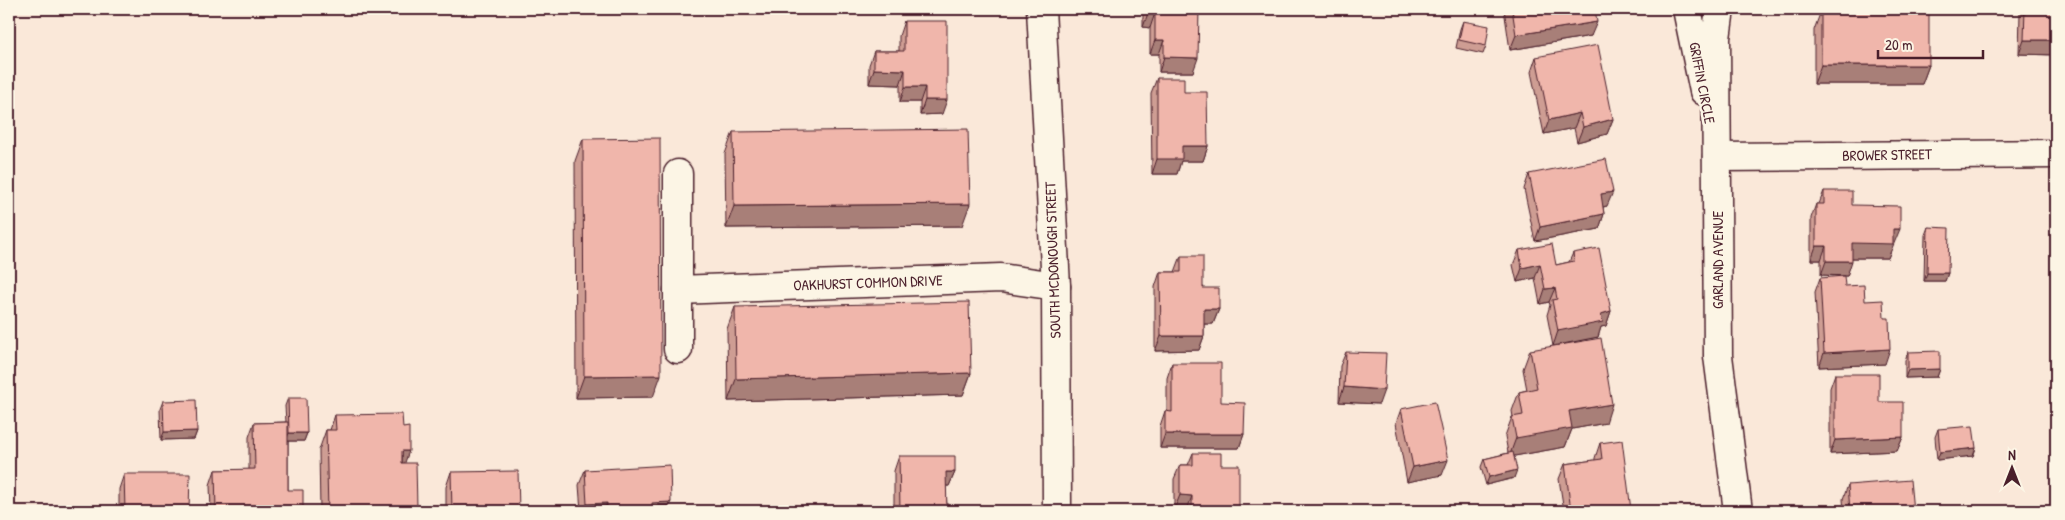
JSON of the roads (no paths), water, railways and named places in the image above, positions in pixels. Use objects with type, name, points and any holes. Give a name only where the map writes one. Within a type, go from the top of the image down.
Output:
[{"type":"street","name":"SOUTH MCDONOUGH STREET","points":[[1041,9],[1056,286],[1057,511]]},
{"type":"street","name":"GRIFFIN CIRCLE","points":[[1687,9],[1717,157]]},
{"type":"street","name":"GARLAND AVENUE","points":[[1720,9],[1716,38],[1718,356],[1738,511]]},
{"type":"street","name":"BROWER STREET","points":[[1717,157],[2056,154]]},
{"type":"street","points":[[678,174],[678,349]]},
{"type":"street","name":"OAKHURST COMMON DRIVE","points":[[678,290],[1001,278],[1056,286]]}]
